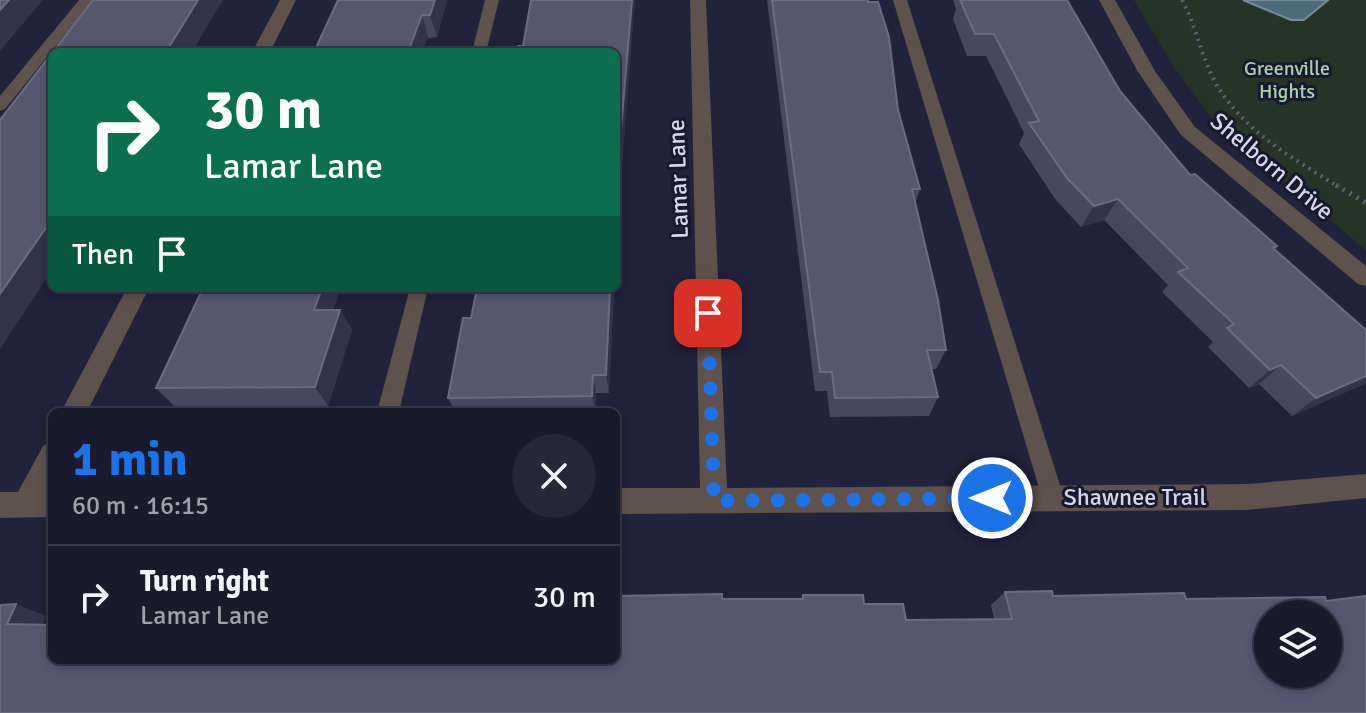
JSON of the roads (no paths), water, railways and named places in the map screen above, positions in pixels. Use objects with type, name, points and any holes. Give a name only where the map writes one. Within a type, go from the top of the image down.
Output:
[{"type":"street","points":[[263,48],[288,0]]},
{"type":"street","name":"Lamar Lane","points":[[698,0],[714,501]]},
{"type":"street","name":"Shelborn Drive","points":[[1107,0],[1147,72],[1188,131],[1366,278]]},
{"type":"street","points":[[76,408],[136,292]]},
{"type":"street","points":[[26,505],[48,462]]},
{"type":"street","name":"Shawnee Trail","points":[[620,501],[1247,497],[1366,486]]},
{"type":"lane","points":[[0,106],[86,0]]},
{"type":"lane","points":[[480,48],[492,0]]},
{"type":"lane","points":[[900,0],[1053,498]]},
{"type":"lane","points":[[389,408],[418,292]]},
{"type":"water","points":[[1243,0],[1328,0],[1304,20],[1291,20]]},
{"type":"park label","name":"Greenville Hights","points":[[1287,80]]}]
